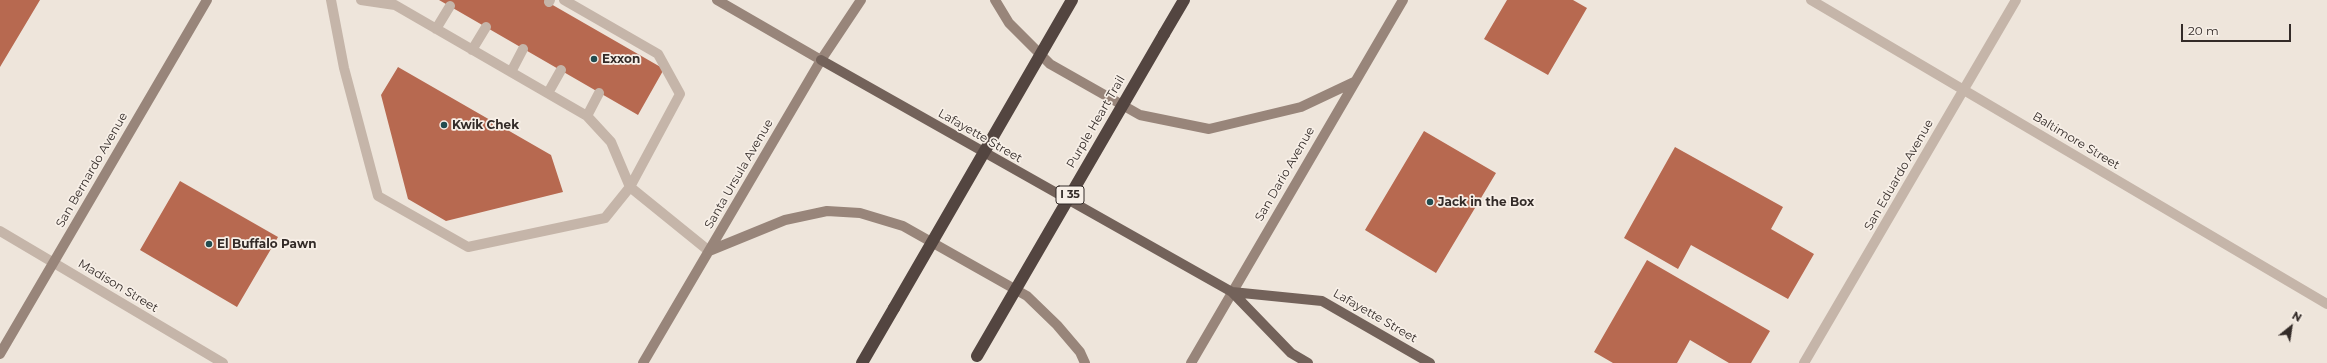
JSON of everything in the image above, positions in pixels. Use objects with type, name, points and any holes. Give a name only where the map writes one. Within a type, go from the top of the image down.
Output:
[{"type":"highway","points":[[862,363],[1072,0]]},
{"type":"highway","name":"Purple Heart Trail","points":[[975,360],[1184,0]]},
{"type":"main road","name":"San Bernardo Avenue","points":[[0,354],[3,341],[53,263],[207,0]]},
{"type":"main road","name":"Lafayette Street","points":[[717,0],[1232,292],[1291,353],[1308,363]]},
{"type":"main road","name":"Santa Ursula Avenue","points":[[643,363],[821,60],[861,0]]},
{"type":"main road","points":[[995,0],[1009,23],[1050,64],[1140,115],[1209,129],[1301,107],[1354,82]]},
{"type":"main road","name":"San Dario Avenue","points":[[1191,363],[1403,0]]},
{"type":"main road","points":[[709,251],[785,220],[827,211],[867,215],[903,226],[1027,296],[1057,325],[1080,352],[1085,363]]},
{"type":"main road","name":"Lafayette Street","points":[[1232,292],[1322,301],[1430,363]]},
{"type":"street","points":[[331,0],[344,68],[378,196],[468,247],[605,218],[630,187],[680,94],[658,54],[628,42],[589,20],[564,0]]},
{"type":"street","points":[[361,0],[396,2],[436,29],[587,116],[611,142],[630,187],[709,251]]},
{"type":"street","name":"Baltimore Street","points":[[1811,0],[2327,304]]},
{"type":"street","name":"San Eduardo Avenue","points":[[1804,363],[2016,0]]},
{"type":"street","points":[[436,29],[450,6]]},
{"type":"street","points":[[472,50],[486,27]]},
{"type":"street","points":[[511,72],[523,49]]},
{"type":"street","points":[[548,93],[561,70]]},
{"type":"street","points":[[587,116],[599,92]]},
{"type":"street","name":"Madison Street","points":[[0,231],[223,363]]},
{"type":"building","points":[[0,0],[40,0],[0,67]]},
{"type":"building","name":"Exxon","points":[[439,0],[544,0],[664,69],[638,115]]},
{"type":"building","points":[[1507,0],[1573,0],[1587,8],[1548,75],[1484,39]]},
{"type":"building","name":"Kwik Chek","points":[[398,67],[551,155],[563,192],[446,221],[408,199],[381,95]]},
{"type":"building","name":"Jack in the Box","points":[[1424,131],[1496,173],[1436,273],[1365,230]]},
{"type":"building","points":[[1675,147],[1783,207],[1771,229],[1814,254],[1788,299],[1691,245],[1678,269],[1624,238]]},
{"type":"building","name":"El Buffalo Pawn","points":[[180,181],[278,237],[237,307],[140,250]]},
{"type":"building","points":[[1647,260],[1770,331],[1751,363],[1729,363],[1690,340],[1677,363],[1613,363],[1594,352]]},
{"type":"place","name":"Exxon","points":[[594,59]]},
{"type":"place","name":"Kwik Chek","points":[[444,125]]},
{"type":"place","name":"Jack in the Box","points":[[1430,202]]},
{"type":"place","name":"El Buffalo Pawn","points":[[209,244]]}]
